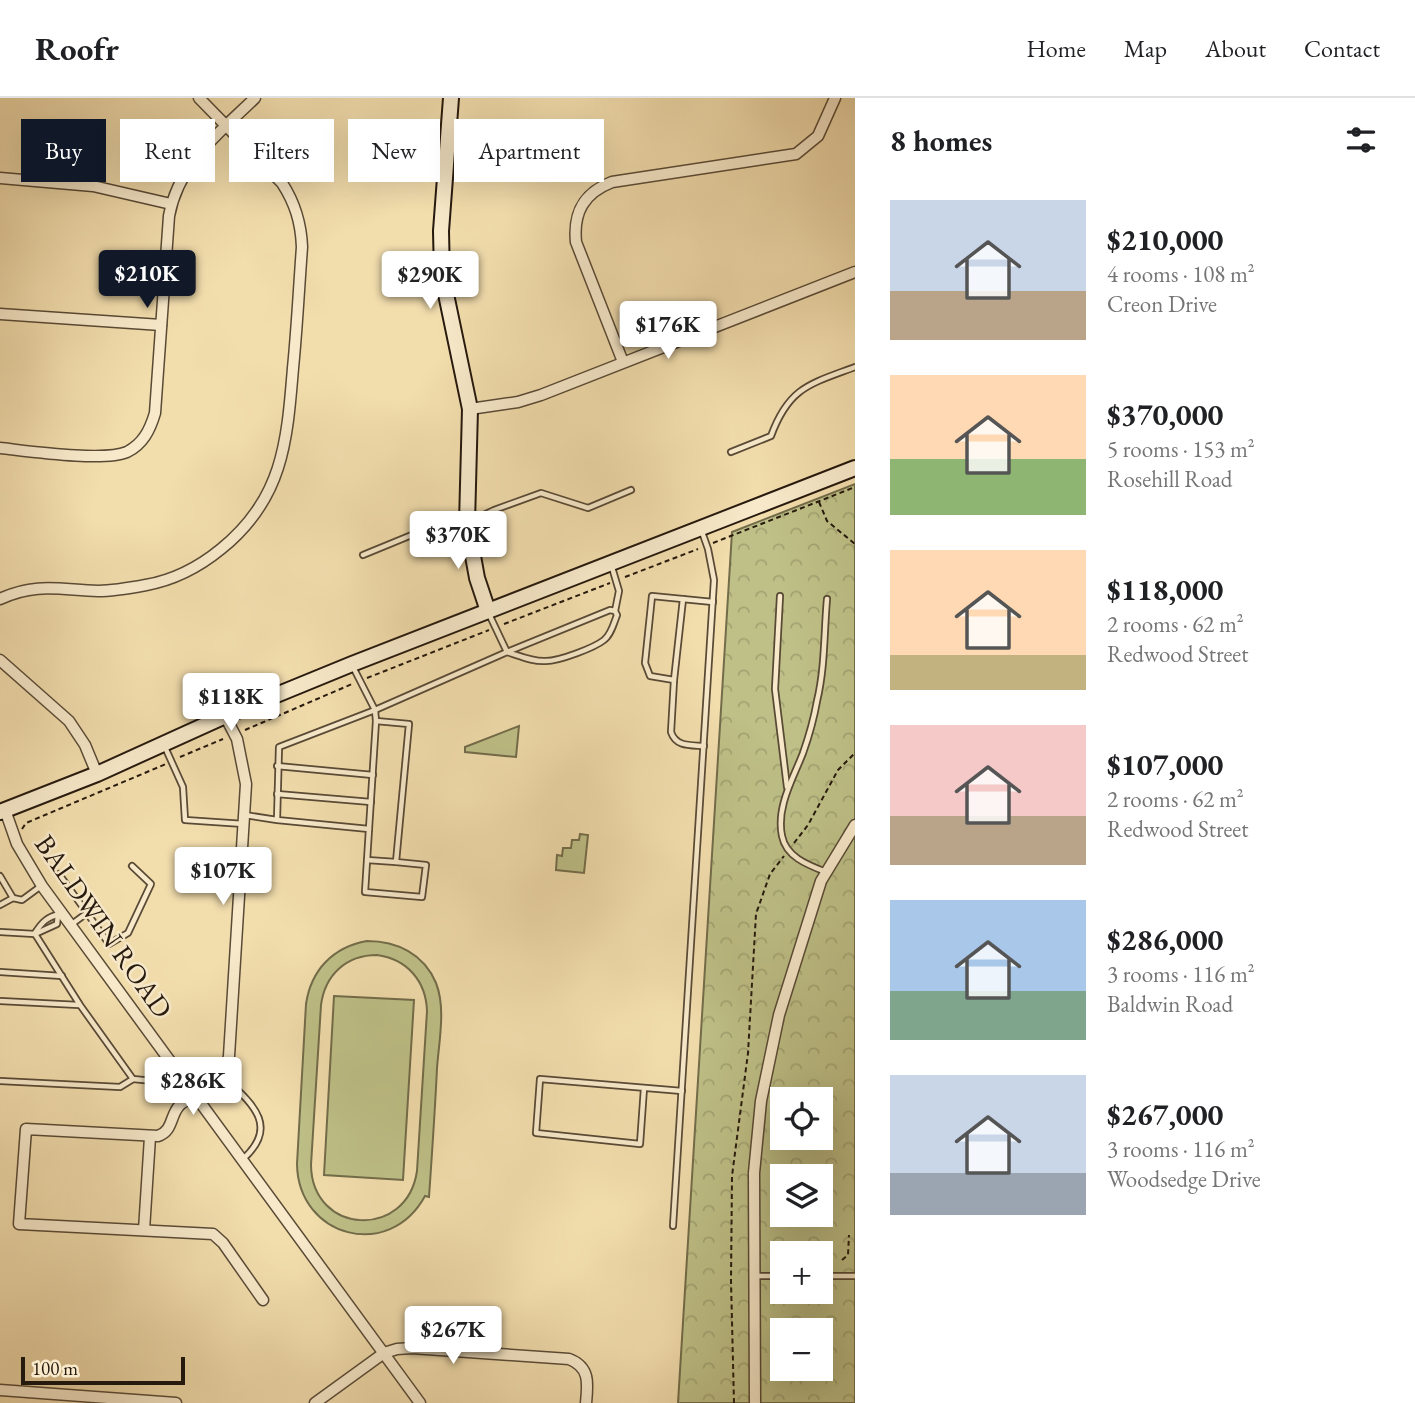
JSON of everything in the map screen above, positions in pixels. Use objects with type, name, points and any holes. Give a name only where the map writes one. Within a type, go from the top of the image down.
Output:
[{"type":"main road","points":[[451,98],[440,253],[444,295],[470,410],[467,523],[477,578],[488,611]]},
{"type":"main road","points":[[2,811],[97,774],[225,716],[352,664],[855,468]]},
{"type":"street","points":[[0,599],[35,587],[99,591],[124,589],[150,585],[182,575],[210,558],[236,537],[257,512],[273,485],[284,455],[289,424],[302,247],[301,229],[291,197],[282,183],[199,98]]},
{"type":"street","points":[[0,449],[103,456],[127,452],[146,436],[155,413],[171,204],[184,171],[255,98]]},
{"type":"street","points":[[623,362],[576,243],[575,229],[581,204],[599,187],[612,181],[796,154],[818,136],[835,98]]},
{"type":"street","points":[[0,178],[93,186],[171,204]]},
{"type":"street","points":[[470,410],[541,395],[855,272]]},
{"type":"street","points":[[0,314],[161,325]]},
{"type":"street","points":[[0,660],[69,721],[85,745],[97,774]]},
{"type":"street","points":[[225,716],[235,734],[245,769],[229,1056],[222,1074],[197,1095],[178,1106],[164,1134],[150,1137],[26,1129],[19,1224],[213,1234],[263,1300]]},
{"type":"street","name":"BALDWIN ROAD","points":[[2,811],[28,864],[60,914],[71,925],[197,1095],[420,1403]]},
{"type":"street","points":[[755,1403],[754,1173],[761,1101],[779,1015],[821,881],[855,825]]},
{"type":"street","points":[[144,1230],[150,1137]]},
{"type":"street","points":[[315,1403],[384,1353],[412,1348],[569,1359],[579,1362],[588,1380],[586,1403]]},
{"type":"street","points":[[0,1390],[46,1398],[176,1403]]},
{"type":"lane","points":[[732,452],[771,436],[778,418],[805,386],[855,367]]},
{"type":"lane","points":[[363,555],[419,531],[451,523],[467,523],[541,493],[588,508],[631,490]]},
{"type":"lane","points":[[673,1226],[714,580],[701,528]]},
{"type":"lane","points":[[488,611],[507,652],[533,660],[559,659],[604,641],[614,624],[619,591],[610,563]]},
{"type":"lane","points":[[674,680],[650,676],[646,670],[652,596],[713,602]]},
{"type":"lane","points":[[780,596],[775,689],[787,792]]},
{"type":"lane","points":[[682,599],[671,732],[673,739],[679,744],[704,746]]},
{"type":"lane","points":[[827,599],[818,697],[803,752],[787,792],[781,822],[783,839],[794,856],[807,865],[827,872]]},
{"type":"lane","points":[[277,820],[277,750],[281,746],[375,710],[610,610],[615,611]]},
{"type":"lane","points":[[352,664],[375,710],[376,721],[365,891],[422,897],[426,865],[368,860]]},
{"type":"lane","points":[[376,721],[409,724],[396,862]]},
{"type":"lane","points":[[163,744],[183,787],[185,820],[277,820],[369,830]]},
{"type":"lane","points":[[277,766],[373,775]]},
{"type":"lane","points":[[277,794],[371,802]]},
{"type":"lane","points":[[59,874],[109,944],[128,933],[150,884],[132,866]]},
{"type":"lane","points":[[0,876],[13,898]]},
{"type":"lane","points":[[0,905],[13,898],[22,900],[42,886]]},
{"type":"lane","points":[[71,925],[87,913]]},
{"type":"lane","points":[[0,932],[35,934],[57,924],[60,914],[51,915],[41,923],[35,934]]},
{"type":"lane","points":[[35,934],[80,1005],[133,1079]]},
{"type":"lane","points":[[0,972],[62,976]]},
{"type":"lane","points":[[0,1001],[80,1005]]},
{"type":"lane","points":[[222,1074],[248,1100],[262,1123],[262,1135],[255,1149],[243,1159]]},
{"type":"lane","points":[[0,1081],[120,1087],[133,1079],[173,1083],[185,1079]]},
{"type":"lane","points":[[644,1088],[640,1144],[536,1133],[540,1079],[682,1091]]},
{"type":"lane","points":[[756,1276],[770,1276]]},
{"type":"lane","points":[[833,1276],[855,1276]]},
{"type":"path","points":[[12,832],[360,681],[855,487]]},
{"type":"path","points":[[818,501],[827,521],[855,544]]},
{"type":"path","points":[[842,1260],[848,1255],[849,1235]]},
{"type":"green space","points":[[855,484],[855,1403],[678,1403],[732,532]]},
{"type":"green space","points":[[519,726],[516,757],[465,752],[465,747]]},
{"type":"green space","points":[[580,834],[588,835],[584,873],[556,870],[557,855],[562,856],[563,848],[571,848],[572,840],[579,840]]},
{"type":"green space","points":[[367,941],[389,943],[417,957],[431,973],[441,1003],[429,1197],[425,1196],[409,1217],[390,1229],[369,1234],[348,1232],[328,1224],[312,1209],[301,1189],[297,1164],[306,1004],[309,992],[326,962],[355,944]],"holes":[[[366,956],[388,957],[413,973],[426,1000],[417,1171],[410,1193],[396,1209],[379,1218],[361,1220],[342,1216],[327,1205],[315,1188],[311,1165],[321,1005],[332,976],[347,963]]]},
{"type":"green space","points":[[334,996],[414,1000],[403,1180],[324,1175]]}]
